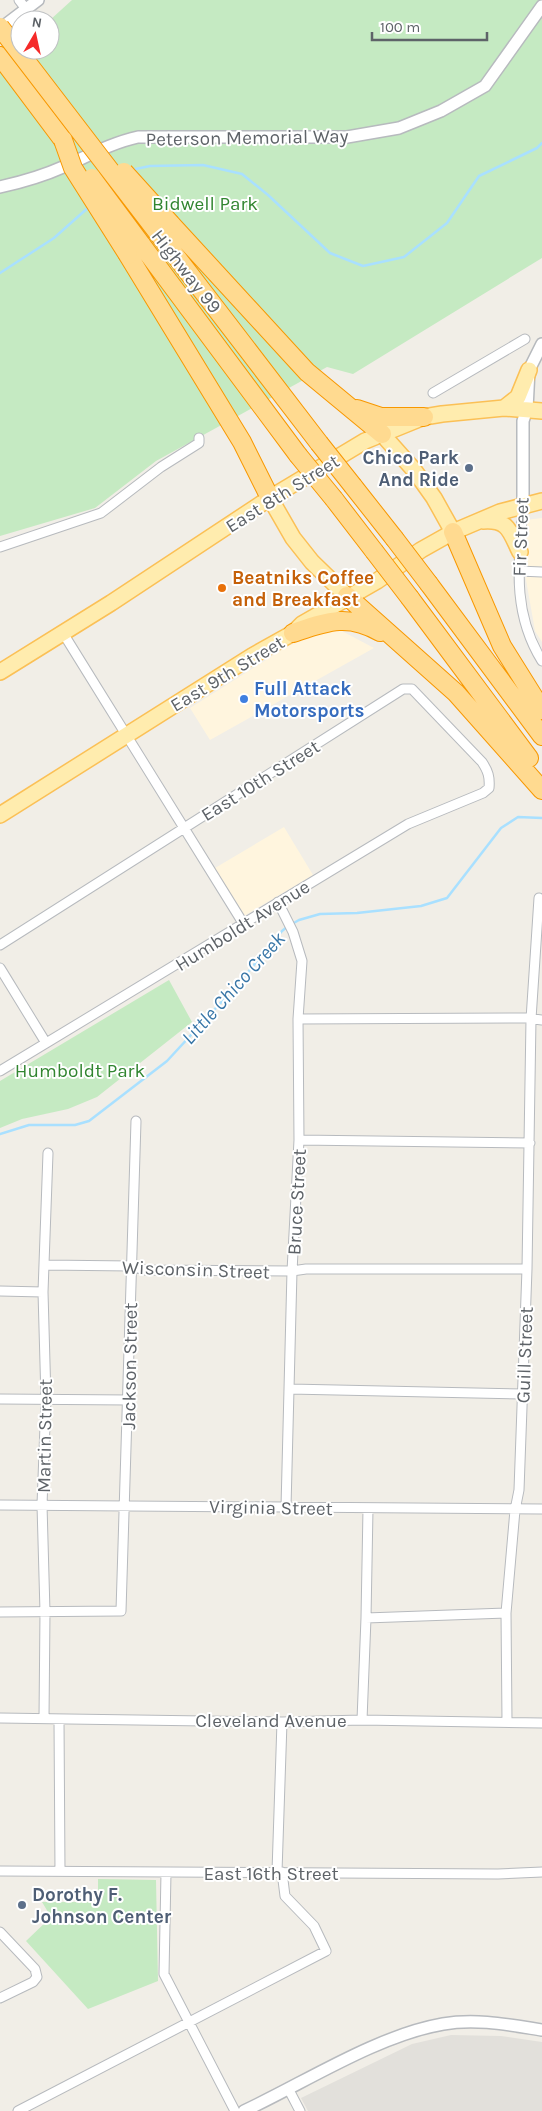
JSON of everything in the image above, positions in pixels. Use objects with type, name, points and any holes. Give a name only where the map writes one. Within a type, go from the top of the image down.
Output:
[{"type":"highway","name":"Highway 99","points":[[0,28],[75,126],[165,229],[319,443],[394,538],[542,736]]},
{"type":"highway","points":[[0,56],[63,140],[74,168],[135,250],[334,499],[542,776]]},
{"type":"highway","points":[[165,229],[307,372],[382,434]]},
{"type":"highway","points":[[135,250],[239,436],[270,498]]},
{"type":"highway","points":[[348,405],[381,417],[424,417]]},
{"type":"highway","points":[[454,532],[502,646],[542,710]]},
{"type":"highway","points":[[347,596],[456,693],[542,790]]},
{"type":"highway","points":[[293,633],[332,620],[352,621],[379,631],[398,647],[421,661]]},
{"type":"main road","points":[[504,408],[518,397],[529,370]]},
{"type":"main road","name":"East 8th Street","points":[[0,672],[270,498],[366,441],[424,417],[504,408],[535,410]]},
{"type":"main road","points":[[382,434],[414,470],[434,498],[454,532]]},
{"type":"main road","points":[[270,498],[294,538],[312,562],[347,596]]},
{"type":"main road","name":"East 9th Street","points":[[0,815],[126,734],[252,656],[293,633],[302,624],[347,596],[377,581],[421,550],[454,532],[500,512],[542,500]]},
{"type":"main road","points":[[476,522],[495,520],[504,523],[520,552]]},
{"type":"street","points":[[0,28],[22,5],[38,0]]},
{"type":"street","name":"Peterson Memorial Way","points":[[0,186],[21,183],[60,168],[119,141],[138,137],[348,137],[399,128],[441,111],[485,86],[542,6]]},
{"type":"street","points":[[434,393],[525,339],[534,340],[542,344],[529,370],[535,410]]},
{"type":"street","name":"Fir Street","points":[[535,410],[523,421],[523,506],[519,571],[522,616],[534,649],[542,661]]},
{"type":"street","points":[[0,547],[101,513],[160,467],[199,443],[199,438]]},
{"type":"street","points":[[519,571],[542,572]]},
{"type":"street","points":[[63,633],[244,923]]},
{"type":"street","name":"East 10th Street","points":[[0,945],[403,689],[412,689],[482,762],[488,770],[490,778],[489,788]]},
{"type":"street","name":"Humboldt Avenue","points":[[0,1071],[408,824],[452,807],[483,793],[489,788]]},
{"type":"street","name":"Guill Street","points":[[507,1721],[506,1613],[515,1510],[519,1490],[524,1394],[531,1019],[539,898]]},
{"type":"street","name":"Bruce Street","points":[[278,902],[293,932],[302,961],[298,1019],[299,1140],[292,1272],[286,1507]]},
{"type":"street","points":[[0,968],[46,1043]]},
{"type":"street","points":[[298,1019],[542,1020]]},
{"type":"street","name":"Jackson Street","points":[[45,1612],[121,1611],[123,1505],[129,1400],[136,1121]]},
{"type":"street","points":[[299,1140],[530,1143]]},
{"type":"street","name":"Martin Street","points":[[44,1718],[45,1612],[42,1505],[46,1398],[43,1292],[48,1153]]},
{"type":"street","name":"Wisconsin Street","points":[[45,1265],[131,1266],[145,1270],[292,1272],[306,1270],[527,1270]]},
{"type":"street","points":[[0,1291],[43,1292]]},
{"type":"street","points":[[290,1389],[524,1394]]},
{"type":"street","points":[[0,1399],[129,1400]]},
{"type":"street","name":"Virginia Street","points":[[0,1505],[542,1510]]},
{"type":"street","points":[[362,1720],[368,1509]]},
{"type":"street","points":[[0,1612],[45,1612]]},
{"type":"street","points":[[366,1618],[506,1613]]},
{"type":"street","name":"Cleveland Avenue","points":[[0,1718],[282,1722],[362,1720],[507,1721],[542,1723]]},
{"type":"street","points":[[58,1720],[60,1871]]},
{"type":"street","points":[[18,2111],[326,1951],[314,1926],[285,1896],[280,1872],[282,1722]]},
{"type":"street","name":"East 16th Street","points":[[0,1871],[450,1874],[542,1872]]},
{"type":"street","points":[[166,1873],[164,1974],[235,2111]]},
{"type":"street","points":[[0,1932],[35,1969],[37,1976],[33,1982],[0,1998]]},
{"type":"street","points":[[244,2111],[366,2050],[406,2033],[445,2024],[486,2022],[542,2030]]},
{"type":"street","points":[[289,2090],[300,2111]]},
{"type":"shaded area","points":[[542,518],[542,642],[535,631],[525,574],[526,520]]},
{"type":"shaded area","points":[[338,629],[374,648],[210,740],[190,708],[288,646],[312,635]]},
{"type":"shaded area","points":[[284,827],[313,875],[244,916],[215,868]]},
{"type":"shaded area","points":[[451,2035],[501,2036],[542,2042],[542,2111],[308,2111],[301,2098],[412,2044]]},
{"type":"green space","name":"Bidwell Park","points":[[72,0],[542,0],[542,258],[353,374],[327,367],[156,461],[95,508],[0,536],[0,47],[10,42],[10,60],[60,60],[60,11]]},
{"type":"green space","name":"Humboldt Park","points":[[169,980],[192,1022],[97,1097],[68,1109],[22,1119],[0,1128],[0,1081]]},
{"type":"green space","points":[[98,1879],[156,1880],[158,1981],[88,2009],[26,1941],[51,1917],[42,1902],[98,1902]]},
{"type":"waterway","points":[[131,170],[150,166],[203,165],[242,174],[268,195],[330,253],[363,266],[404,257],[447,223],[479,176],[537,148],[542,143]]},
{"type":"waterway","points":[[0,273],[54,238],[90,206]]},
{"type":"waterway","name":"Little Chico Creek","points":[[292,924],[320,914],[357,913],[421,906],[447,898],[501,828],[518,817],[542,818]]},
{"type":"waterway","name":"Little Chico Creek","points":[[0,1134],[29,1125],[75,1125],[89,1121],[167,1061],[239,983],[287,927]]},
{"type":"place","name":"Chico Park And Ride","points":[[469,468]]},
{"type":"place","name":"Beatniks Coffee and Breakfast","points":[[222,588]]},
{"type":"place","name":"Full Attack Motorsports","points":[[244,699]]},
{"type":"place","name":"Dorothy F. Johnson Center","points":[[22,1905]]}]
